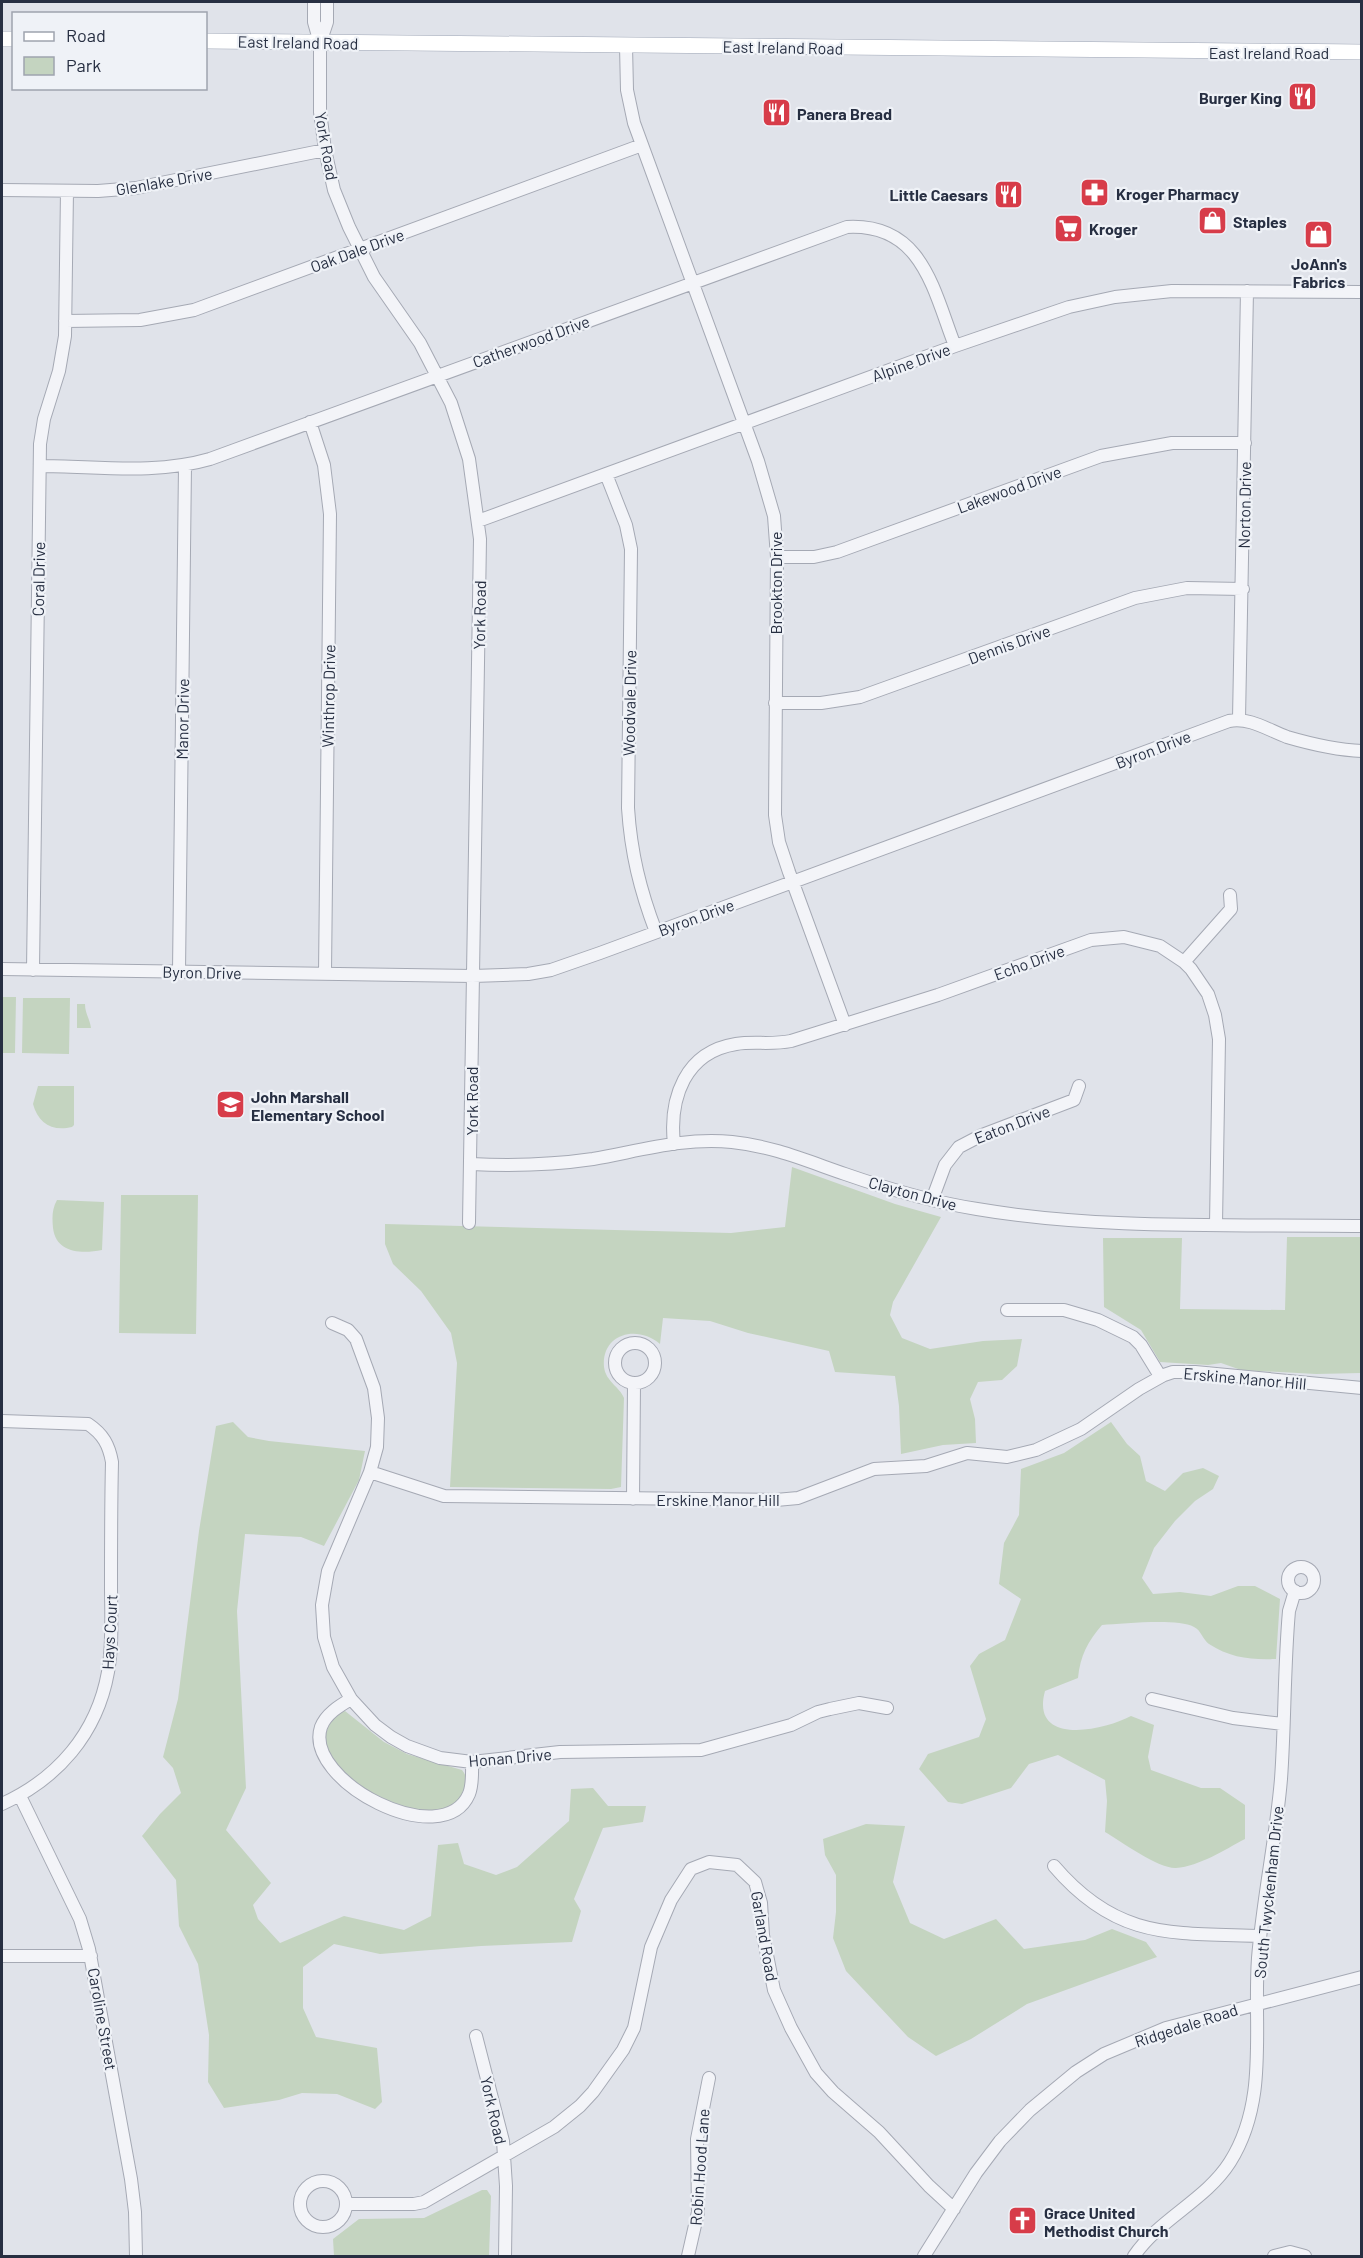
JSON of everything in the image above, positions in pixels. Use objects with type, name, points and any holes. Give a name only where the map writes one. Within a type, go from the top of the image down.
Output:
[{"type":"main road","name":"East Ireland Road","points":[[207,41],[1362,52]]},
{"type":"street","name":"York Road","points":[[314,2],[314,22],[320,43],[319,92],[325,150],[334,190],[374,277],[420,343],[451,403],[465,441],[478,521],[480,539],[469,1223]]},
{"type":"street","name":"York Road","points":[[320,43],[327,22],[327,2]]},
{"type":"street","name":"Brookton Drive","points":[[626,46],[628,98],[634,123],[769,495],[776,532],[777,557],[775,815],[779,842],[845,1025]]},
{"type":"street","name":"Oak Dale Drive","points":[[66,321],[140,320],[176,315],[360,250],[642,145]]},
{"type":"street","name":"Glenlake Drive","points":[[2,190],[66,191],[136,188],[325,150]]},
{"type":"street","name":"Coral Drive","points":[[33,970],[40,444],[44,419],[59,371],[66,321],[66,191]]},
{"type":"street","name":"Catherwood Drive","points":[[40,466],[160,468],[185,466],[834,230],[859,226],[878,229],[902,240],[917,256],[927,274],[955,346]]},
{"type":"street","name":"Alpine Drive","points":[[478,521],[1044,314],[1098,300],[1172,291],[1362,292]]},
{"type":"street","name":"Norton Drive","points":[[1239,719],[1247,291]]},
{"type":"street","name":"Winthrop Drive","points":[[310,422],[324,465],[330,500],[325,973]]},
{"type":"street","name":"Lakewood Drive","points":[[777,557],[814,557],[837,552],[1056,471],[1109,454],[1172,443],[1245,442]]},
{"type":"street","name":"Manor Drive","points":[[179,971],[185,466]]},
{"type":"street","name":"Woodvale Drive","points":[[606,474],[626,525],[631,549],[628,808],[630,838],[642,895],[656,932]]},
{"type":"street","name":"Dennis Drive","points":[[775,703],[821,702],[860,697],[1120,603],[1152,594],[1187,588],[1243,589]]},
{"type":"street","name":"Byron Drive","points":[[2,969],[473,976],[519,975],[551,970],[1239,719]]},
{"type":"street","points":[[1239,719],[1318,745],[1362,751]]},
{"type":"street","points":[[1184,962],[1231,909],[1230,895]]},
{"type":"street","name":"Echo Drive","points":[[674,1144],[672,1113],[675,1098],[683,1080],[704,1058],[725,1047],[736,1044],[777,1044],[938,996],[1091,940],[1109,937],[1135,939],[1160,946],[1184,962],[1208,994],[1217,1026],[1216,1224]]},
{"type":"street","name":"Eaton Drive","points":[[932,1200],[945,1165],[959,1147],[982,1135],[1074,1100],[1079,1086]]},
{"type":"street","name":"Clayton Drive","points":[[471,1164],[508,1166],[550,1164],[674,1144],[714,1141],[764,1147],[885,1187],[932,1200],[996,1212],[1073,1221],[1362,1226]]},
{"type":"street","points":[[1007,1310],[1064,1310],[1098,1320],[1133,1337],[1141,1345],[1160,1376]]},
{"type":"street","name":"Honan Drive","points":[[332,1323],[348,1330],[356,1339],[374,1388],[378,1418],[376,1447],[370,1472],[331,1562],[322,1605],[324,1637],[333,1667],[351,1699],[375,1725],[407,1746],[440,1758],[472,1762],[560,1752],[701,1750],[792,1725],[818,1712],[859,1703],[887,1708]]},
{"type":"street","name":"Erskine Manor Hill","points":[[370,1472],[444,1496],[776,1500],[798,1498],[874,1469],[926,1466],[967,1453],[1007,1457],[1022,1455],[1082,1430],[1160,1376],[1173,1372],[1195,1372],[1362,1388]]},
{"type":"street","points":[[633,1498],[634,1384]]},
{"type":"street","name":"Hays Court","points":[[2,1421],[88,1424],[103,1437],[112,1462],[110,1659],[105,1685],[91,1722],[69,1755],[50,1775],[20,1796],[2,1804]]},
{"type":"street","name":"South Twyckenham Drive","points":[[1134,2256],[1167,2221],[1204,2191],[1230,2163],[1248,2125],[1256,2085],[1260,1936],[1276,1822],[1289,1611],[1295,1591]]},
{"type":"street","points":[[351,1699],[327,1716],[321,1727],[320,1746],[324,1757],[340,1776],[380,1804],[426,1817],[443,1816],[453,1812],[469,1795],[472,1762]]},
{"type":"street","points":[[1152,1699],[1233,1719],[1283,1724]]},
{"type":"street","name":"Caroline Street","points":[[20,1796],[80,1919],[91,1956],[131,2179],[135,2212],[136,2256]]},
{"type":"street","name":"Garland Road","points":[[346,2204],[424,2202],[554,2127],[580,2106],[605,2078],[634,2028],[651,1947],[678,1886],[691,1869],[709,1862],[729,1863],[744,1870],[754,1882],[758,1890],[766,1953],[774,1990],[791,2028],[816,2073],[833,2092],[879,2132],[929,2186],[954,2209]]},
{"type":"street","points":[[1054,1866],[1072,1887],[1090,1902],[1131,1923],[1176,1933],[1260,1936]]},
{"type":"street","points":[[2,1956],[91,1956]]},
{"type":"street","name":"Ridgedale Road","points":[[924,2256],[976,2172],[1000,2141],[1030,2110],[1076,2072],[1104,2054],[1166,2028],[1258,2002],[1362,1977]]},
{"type":"street","name":"York Road","points":[[476,2036],[503,2141],[505,2256]]},
{"type":"street","name":"Robin Hood Lane","points":[[688,2256],[698,2212],[697,2139],[709,2078]]},
{"type":"street","points":[[1274,2256],[1290,2252],[1305,2256]]},
{"type":"green space","points":[[2,997],[16,997],[15,1053],[2,1053]]},
{"type":"green space","points":[[23,998],[70,998],[69,1054],[22,1053]]},
{"type":"green space","points":[[77,1004],[85,1004],[91,1028],[77,1028]]},
{"type":"green space","points":[[38,1086],[74,1086],[74,1125],[72,1127],[52,1127],[42,1121],[33,1104]]},
{"type":"green space","points":[[792,1167],[895,1204],[941,1217],[893,1302],[890,1315],[902,1338],[930,1349],[983,1341],[1022,1339],[1017,1366],[1002,1380],[978,1382],[970,1399],[975,1419],[976,1443],[943,1445],[901,1454],[895,1376],[835,1372],[829,1351],[748,1333],[710,1321],[663,1318],[660,1344],[651,1338],[631,1334],[614,1340],[605,1356],[605,1372],[624,1398],[621,1487],[611,1489],[450,1487],[457,1363],[451,1333],[421,1291],[393,1264],[385,1244],[385,1224],[731,1233],[785,1227]]},
{"type":"green space","points":[[121,1195],[198,1195],[196,1334],[119,1333]]},
{"type":"green space","points":[[57,1200],[104,1202],[102,1250],[86,1252],[71,1250],[59,1243],[52,1220]]},
{"type":"green space","points":[[1287,1237],[1361,1237],[1361,1373],[1316,1374],[1241,1370],[1221,1363],[1208,1365],[1160,1362],[1141,1330],[1104,1307],[1103,1238],[1182,1238],[1180,1309],[1285,1310]]},
{"type":"green space","points":[[233,1422],[248,1437],[365,1451],[359,1480],[324,1546],[301,1537],[245,1534],[237,1611],[246,1788],[226,1830],[271,1883],[253,1905],[258,1919],[280,1943],[344,1916],[404,1930],[431,1916],[438,1845],[458,1843],[464,1864],[496,1875],[517,1867],[569,1821],[571,1789],[593,1788],[608,1806],[646,1806],[643,1822],[603,1828],[574,1899],[581,1911],[572,1942],[380,1954],[334,1944],[303,1967],[303,2008],[316,2037],[377,2048],[382,2102],[375,2109],[337,2094],[302,2093],[279,2100],[224,2108],[208,2082],[209,2035],[198,1964],[179,1926],[176,1880],[142,1836],[181,1793],[173,1768],[163,1757],[178,1699],[199,1531],[216,1426]]},
{"type":"green space","points":[[1111,1422],[1127,1444],[1140,1456],[1146,1481],[1165,1491],[1183,1473],[1203,1468],[1219,1476],[1213,1489],[1195,1501],[1175,1521],[1154,1548],[1142,1578],[1153,1594],[1180,1592],[1211,1596],[1238,1586],[1255,1586],[1280,1599],[1276,1659],[1250,1658],[1217,1649],[1205,1640],[1196,1628],[1186,1624],[1150,1622],[1102,1625],[1086,1649],[1078,1678],[1045,1691],[1043,1708],[1048,1720],[1058,1727],[1072,1730],[1088,1729],[1131,1716],[1154,1725],[1148,1757],[1151,1770],[1201,1788],[1220,1788],[1245,1805],[1245,1839],[1212,1857],[1185,1867],[1176,1868],[1160,1864],[1105,1832],[1107,1801],[1105,1780],[1058,1755],[1029,1764],[1011,1788],[962,1804],[948,1802],[919,1769],[928,1754],[979,1737],[986,1719],[970,1666],[979,1654],[1005,1640],[1021,1599],[999,1584],[1004,1543],[1019,1515],[1021,1469],[1064,1453]]},
{"type":"green space","points":[[345,1711],[384,1742],[407,1754],[462,1770],[467,1785],[465,1792],[454,1804],[432,1812],[401,1805],[364,1788],[334,1763],[327,1748],[326,1733],[329,1725],[337,1713]]},
{"type":"green space","points":[[866,1824],[905,1826],[893,1882],[910,1923],[944,1939],[996,1919],[1024,1949],[1085,1940],[1112,1929],[1146,1942],[1157,1957],[1027,2004],[971,2039],[936,2056],[908,2037],[846,1971],[833,1938],[836,1875],[825,1855],[823,1839]]},
{"type":"green space","points":[[482,2190],[487,2190],[491,2196],[489,2256],[334,2256],[333,2239],[359,2219],[424,2218]]},
{"type":"place","name":"Burger King","points":[[1303,97]]},
{"type":"place","name":"Panera Bread","points":[[776,113]]},
{"type":"place","name":"Kroger Pharmacy","points":[[1095,193]]},
{"type":"place","name":"Little Caesars","points":[[1009,194]]},
{"type":"place","name":"Staples","points":[[1212,221]]},
{"type":"place","name":"Kroger","points":[[1068,228]]},
{"type":"place","name":"JoAnn's Fabrics","points":[[1319,235]]},
{"type":"place","name":"John Marshall Elementary School","points":[[230,1105]]},
{"type":"place","name":"Grace United Methodist Church","points":[[1023,2221]]}]
